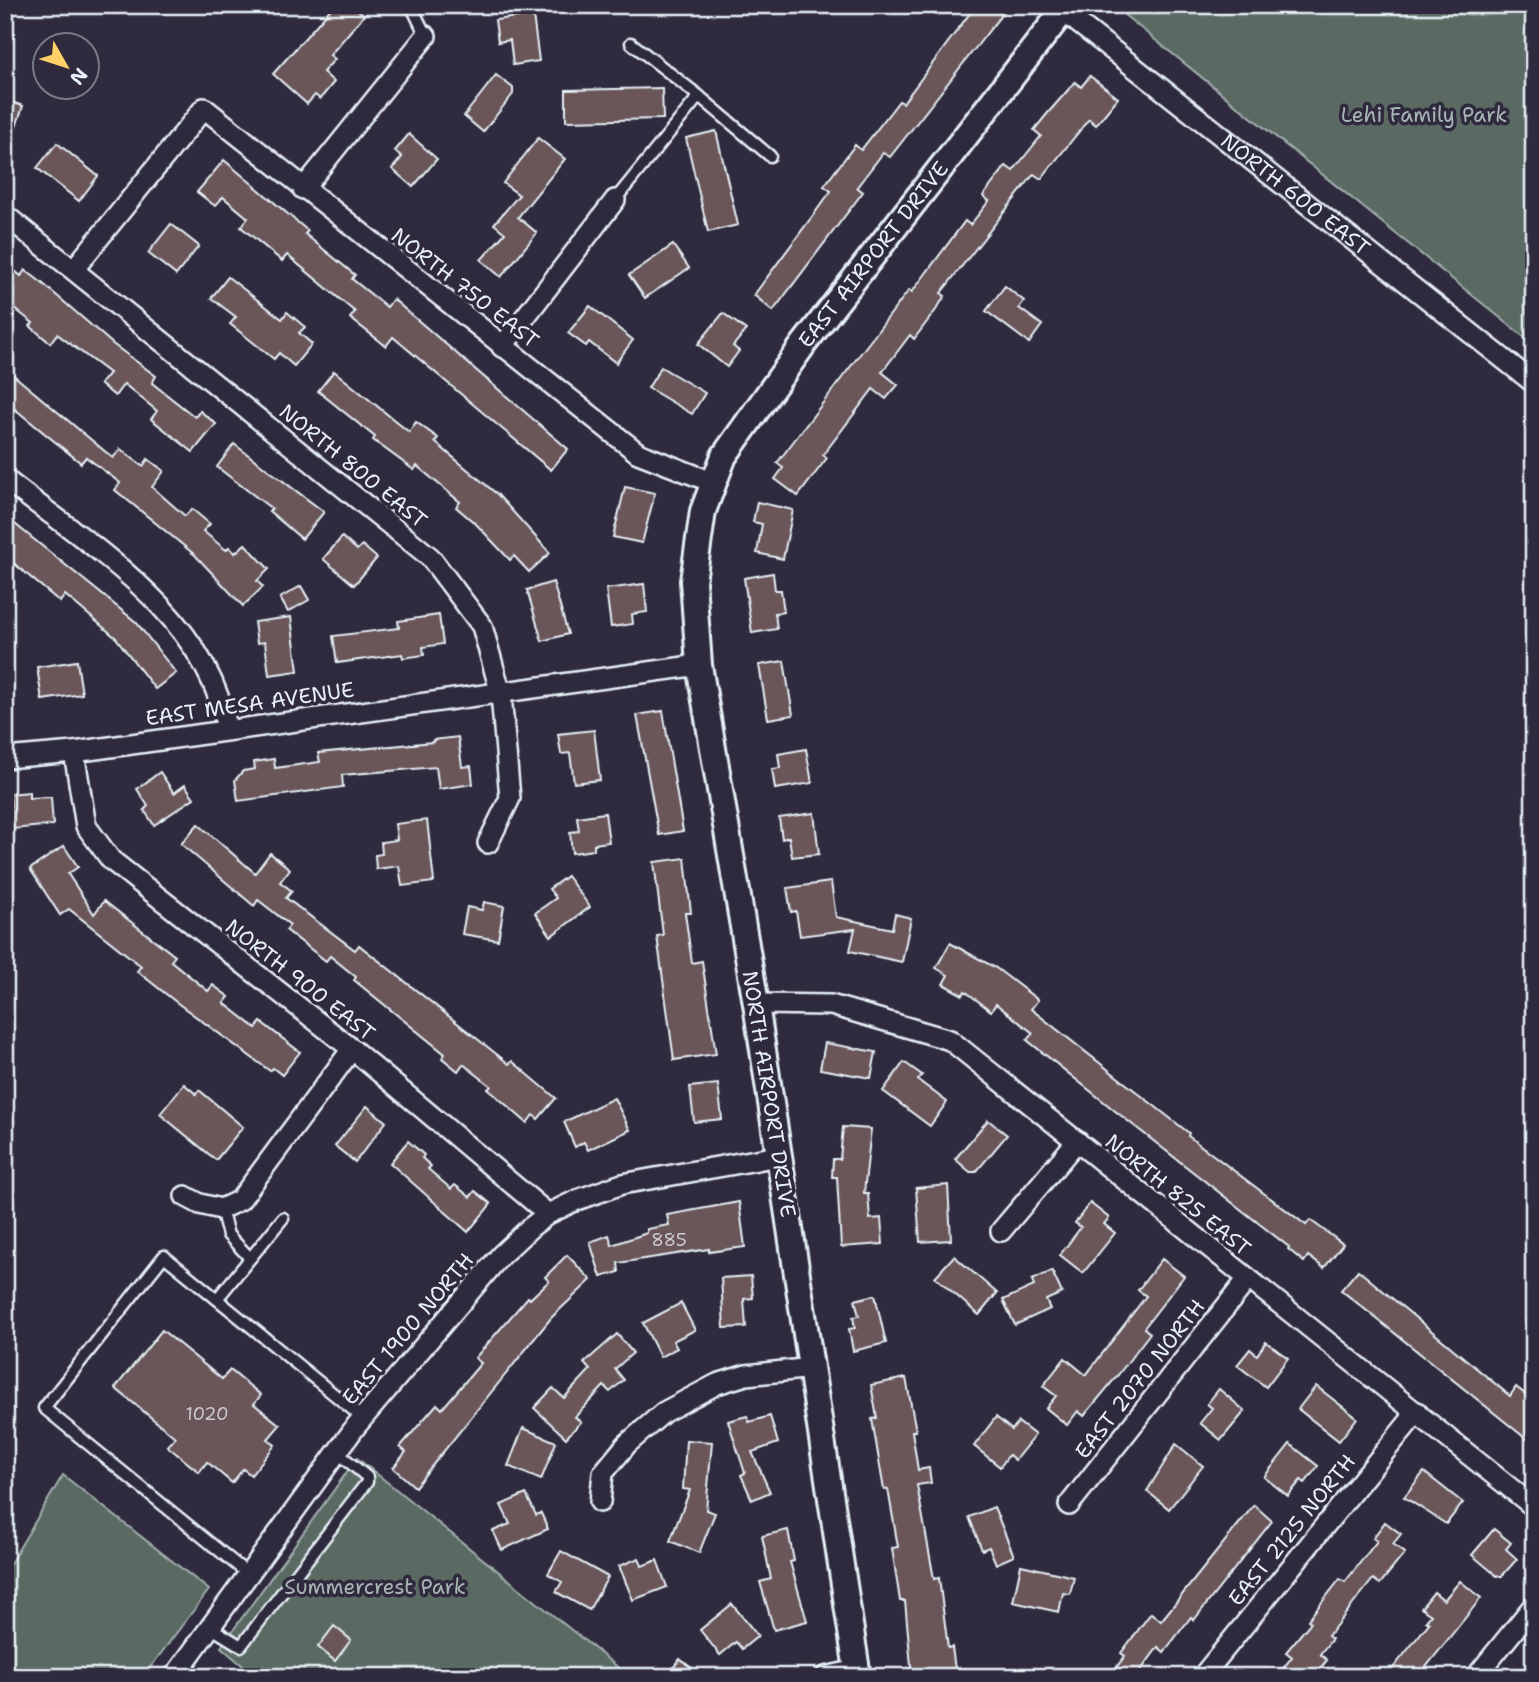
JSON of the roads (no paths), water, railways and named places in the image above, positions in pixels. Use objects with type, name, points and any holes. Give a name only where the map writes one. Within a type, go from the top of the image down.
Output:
[{"type":"street","name":"NORTH 600 EAST","points":[[1059,8],[1534,383]]},
{"type":"street","name":"EAST AIRPORT DRIVE","points":[[703,511],[724,456],[803,345],[1059,8]]},
{"type":"street","points":[[303,189],[426,36]]},
{"type":"street","name":"NORTH 750 EAST","points":[[74,269],[204,108],[638,453],[712,482]]},
{"type":"street","points":[[502,347],[615,200]]},
{"type":"street","name":"NORTH 800 EAST","points":[[5,215],[430,558],[482,626],[501,694],[510,798],[488,843]]},
{"type":"street","points":[[5,479],[154,597],[180,626],[197,649],[223,706],[227,729]]},
{"type":"street","name":"NORTH AIRPORT DRIVE","points":[[703,511],[693,581],[699,665],[756,1004],[858,1673]]},
{"type":"street","name":"EAST MESA AVENUE","points":[[5,758],[74,752],[699,665]]},
{"type":"street","name":"NORTH 900 EAST","points":[[74,752],[86,826],[111,860],[352,1049],[548,1214]]},
{"type":"street","name":"NORTH 825 EAST","points":[[756,1004],[831,1005],[950,1040],[1534,1507]]},
{"type":"street","points":[[185,1196],[200,1204],[221,1209],[240,1200],[352,1049]]},
{"type":"street","points":[[1001,1231],[1077,1142]]},
{"type":"street","name":"EAST 1900 NORTH","points":[[174,1677],[363,1418],[501,1255],[548,1214],[595,1192],[622,1184],[779,1156]]},
{"type":"street","name":"EAST 2070 NORTH","points":[[1069,1505],[1247,1280]]},
{"type":"street","points":[[600,1502],[603,1474],[627,1444],[664,1412],[717,1384],[746,1376],[813,1368]]},
{"type":"street","name":"EAST 2125 NORTH","points":[[1202,1677],[1417,1412]]},
{"type":"street","points":[[1476,1677],[1534,1605]]},
{"type":"street","points":[[825,1677],[858,1673]]},
{"type":"lane","points":[[411,5],[426,36]]},
{"type":"lane","points":[[631,43],[770,156]]},
{"type":"lane","points":[[615,200],[699,96]]},
{"type":"lane","points":[[221,1209],[228,1235],[250,1258]]},
{"type":"lane","points":[[217,1299],[283,1218]]},
{"type":"lane","points":[[248,1574],[44,1408],[164,1256],[363,1418]]},
{"type":"lane","points":[[210,1627],[240,1646],[367,1482],[367,1478],[337,1452]]},
{"type":"park label","name":"Lehi Family Park","points":[[1424,115]]},
{"type":"park label","name":"Summercrest Park","points":[[375,1587]]}]
